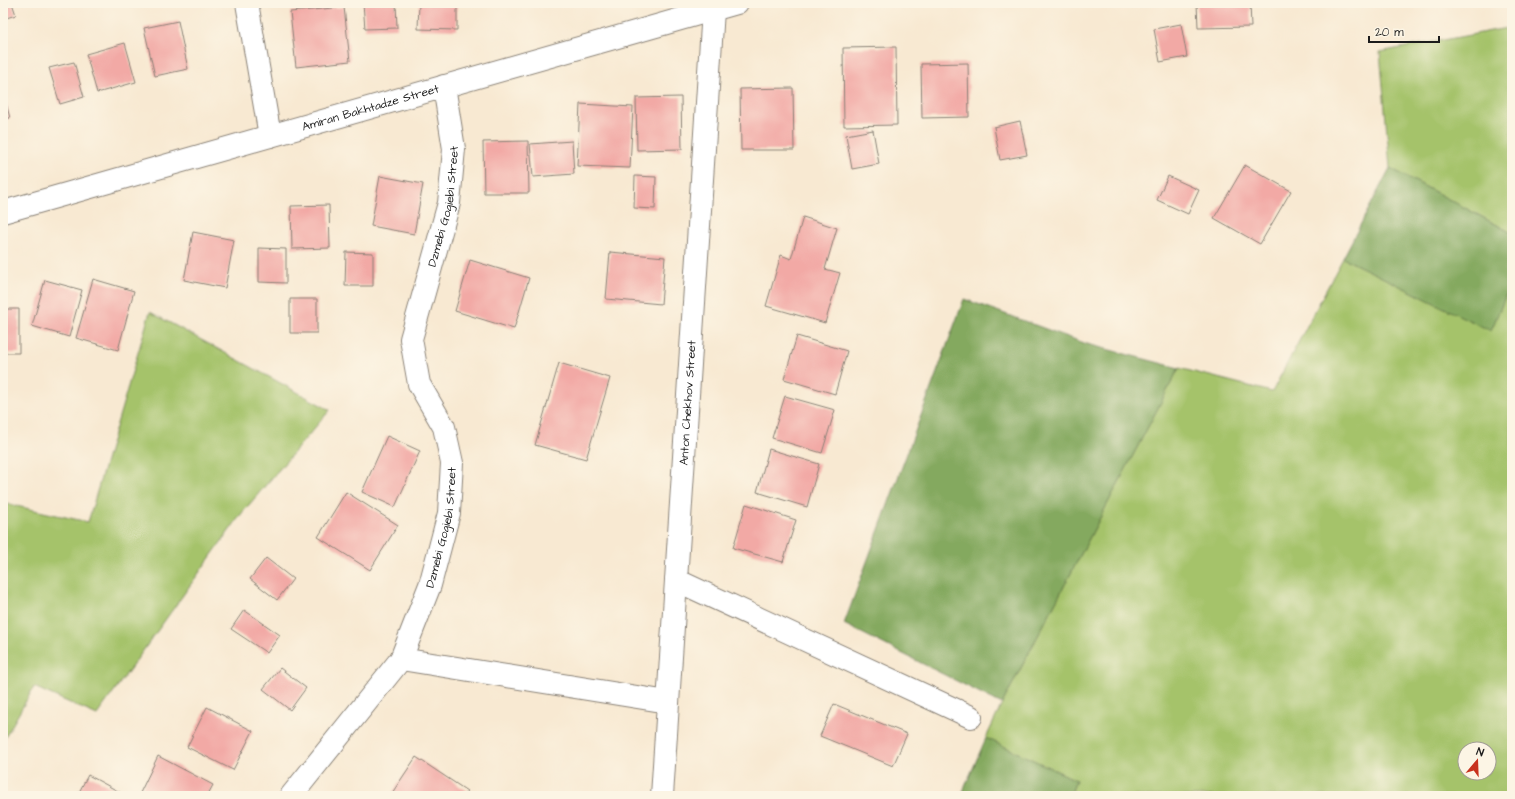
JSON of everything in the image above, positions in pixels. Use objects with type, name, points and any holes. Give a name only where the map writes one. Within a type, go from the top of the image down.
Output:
[{"type":"street","points":[[247,3],[270,136]]},
{"type":"street","name":"Amiran Bakhtadze Street","points":[[3,212],[737,3]]},
{"type":"street","name":"Anton Chekhov Street","points":[[662,796],[713,10]]},
{"type":"street","name":"Dzmebi Gogiebi Street","points":[[292,796],[401,659],[430,585],[449,512],[452,463],[444,427],[419,384],[411,339],[449,203],[454,149],[444,86]]},
{"type":"street","points":[[676,580],[971,717]]},
{"type":"street","points":[[401,659],[668,702]]},
{"type":"green space","points":[[1512,27],[1512,233],[1390,168],[1380,52]]},
{"type":"green space","points":[[1390,168],[1512,233],[1512,280],[1491,331],[1343,258]]},
{"type":"green space","points":[[1343,258],[1491,330],[1512,280],[1512,796],[1070,796],[1076,780],[986,738],[1002,704],[1179,368],[1272,392]]},
{"type":"green space","points":[[964,299],[1087,344],[1179,368],[1002,704],[844,624]]},
{"type":"green space","points":[[150,312],[330,410],[242,513],[97,715],[34,687],[3,741],[3,503],[88,522]]},
{"type":"green space","points":[[986,738],[1076,780],[1070,796],[961,796]]},
{"type":"building","points":[[3,3],[12,3],[16,15],[3,19]]},
{"type":"building","points":[[363,3],[396,3],[397,28],[365,29]]},
{"type":"building","points":[[419,3],[457,3],[457,30],[418,29]]},
{"type":"building","points":[[1197,3],[1250,3],[1251,27],[1198,28]]},
{"type":"building","points":[[344,7],[350,61],[296,67],[290,12]]},
{"type":"building","points":[[178,21],[188,69],[155,76],[144,28]]},
{"type":"building","points":[[1181,24],[1187,57],[1160,62],[1154,29]]},
{"type":"building","points":[[125,43],[136,82],[97,93],[86,54]]},
{"type":"building","points":[[896,47],[897,125],[844,126],[843,48]]},
{"type":"building","points":[[74,62],[84,97],[60,104],[49,68]]},
{"type":"building","points":[[968,63],[969,117],[922,118],[921,64]]},
{"type":"building","points":[[793,88],[794,150],[741,150],[740,89]]},
{"type":"building","points":[[3,92],[10,118],[3,120]]},
{"type":"building","points":[[681,97],[682,149],[637,150],[636,98]]},
{"type":"building","points":[[580,104],[633,107],[630,168],[577,166]]},
{"type":"building","points":[[1020,121],[1027,155],[1000,160],[994,127]]},
{"type":"building","points":[[873,130],[879,164],[852,169],[846,135]]},
{"type":"building","points":[[528,141],[529,193],[484,193],[483,142]]},
{"type":"building","points":[[572,141],[574,174],[533,177],[530,144]]},
{"type":"building","points":[[1245,165],[1291,191],[1260,244],[1214,218]]},
{"type":"building","points":[[380,176],[423,184],[414,234],[371,226]]},
{"type":"building","points":[[635,176],[656,177],[655,209],[634,208]]},
{"type":"building","points":[[1168,176],[1199,190],[1188,214],[1157,200]]},
{"type":"building","points":[[329,205],[330,248],[292,249],[291,206]]},
{"type":"building","points":[[803,217],[837,228],[825,269],[840,273],[825,323],[766,306],[781,255],[791,259]]},
{"type":"building","points":[[193,232],[234,240],[225,288],[184,280]]},
{"type":"building","points":[[259,248],[286,249],[286,283],[259,282]]},
{"type":"building","points":[[346,252],[373,253],[373,286],[345,286]]},
{"type":"building","points":[[610,252],[665,257],[661,304],[606,299]]},
{"type":"building","points":[[470,260],[529,278],[514,329],[455,311]]},
{"type":"building","points":[[93,279],[134,291],[118,350],[76,338]]},
{"type":"building","points":[[45,280],[82,290],[69,337],[32,326]]},
{"type":"building","points":[[290,299],[317,299],[317,333],[290,333]]},
{"type":"building","points":[[3,309],[19,309],[19,353],[3,353]]},
{"type":"building","points":[[797,336],[847,351],[835,394],[784,379]]},
{"type":"building","points":[[559,363],[610,378],[586,459],[535,445]]},
{"type":"building","points":[[785,396],[835,410],[822,453],[772,438]]},
{"type":"building","points":[[387,436],[420,451],[395,507],[362,492]]},
{"type":"building","points":[[769,449],[819,464],[807,507],[757,492]]},
{"type":"building","points":[[346,492],[398,525],[370,570],[318,537]]},
{"type":"building","points":[[746,504],[796,520],[783,562],[733,548]]},
{"type":"building","points":[[266,558],[293,579],[277,600],[250,579]]},
{"type":"building","points":[[244,610],[280,635],[267,653],[231,629]]},
{"type":"building","points":[[280,668],[306,688],[290,710],[263,689]]},
{"type":"building","points":[[834,704],[907,734],[893,766],[820,736]]},
{"type":"building","points":[[207,707],[253,731],[233,770],[187,747]]},
{"type":"building","points":[[158,756],[213,785],[207,796],[139,795]]},
{"type":"building","points":[[416,757],[467,791],[463,796],[390,796]]},
{"type":"building","points":[[88,775],[127,796],[77,796]]}]
